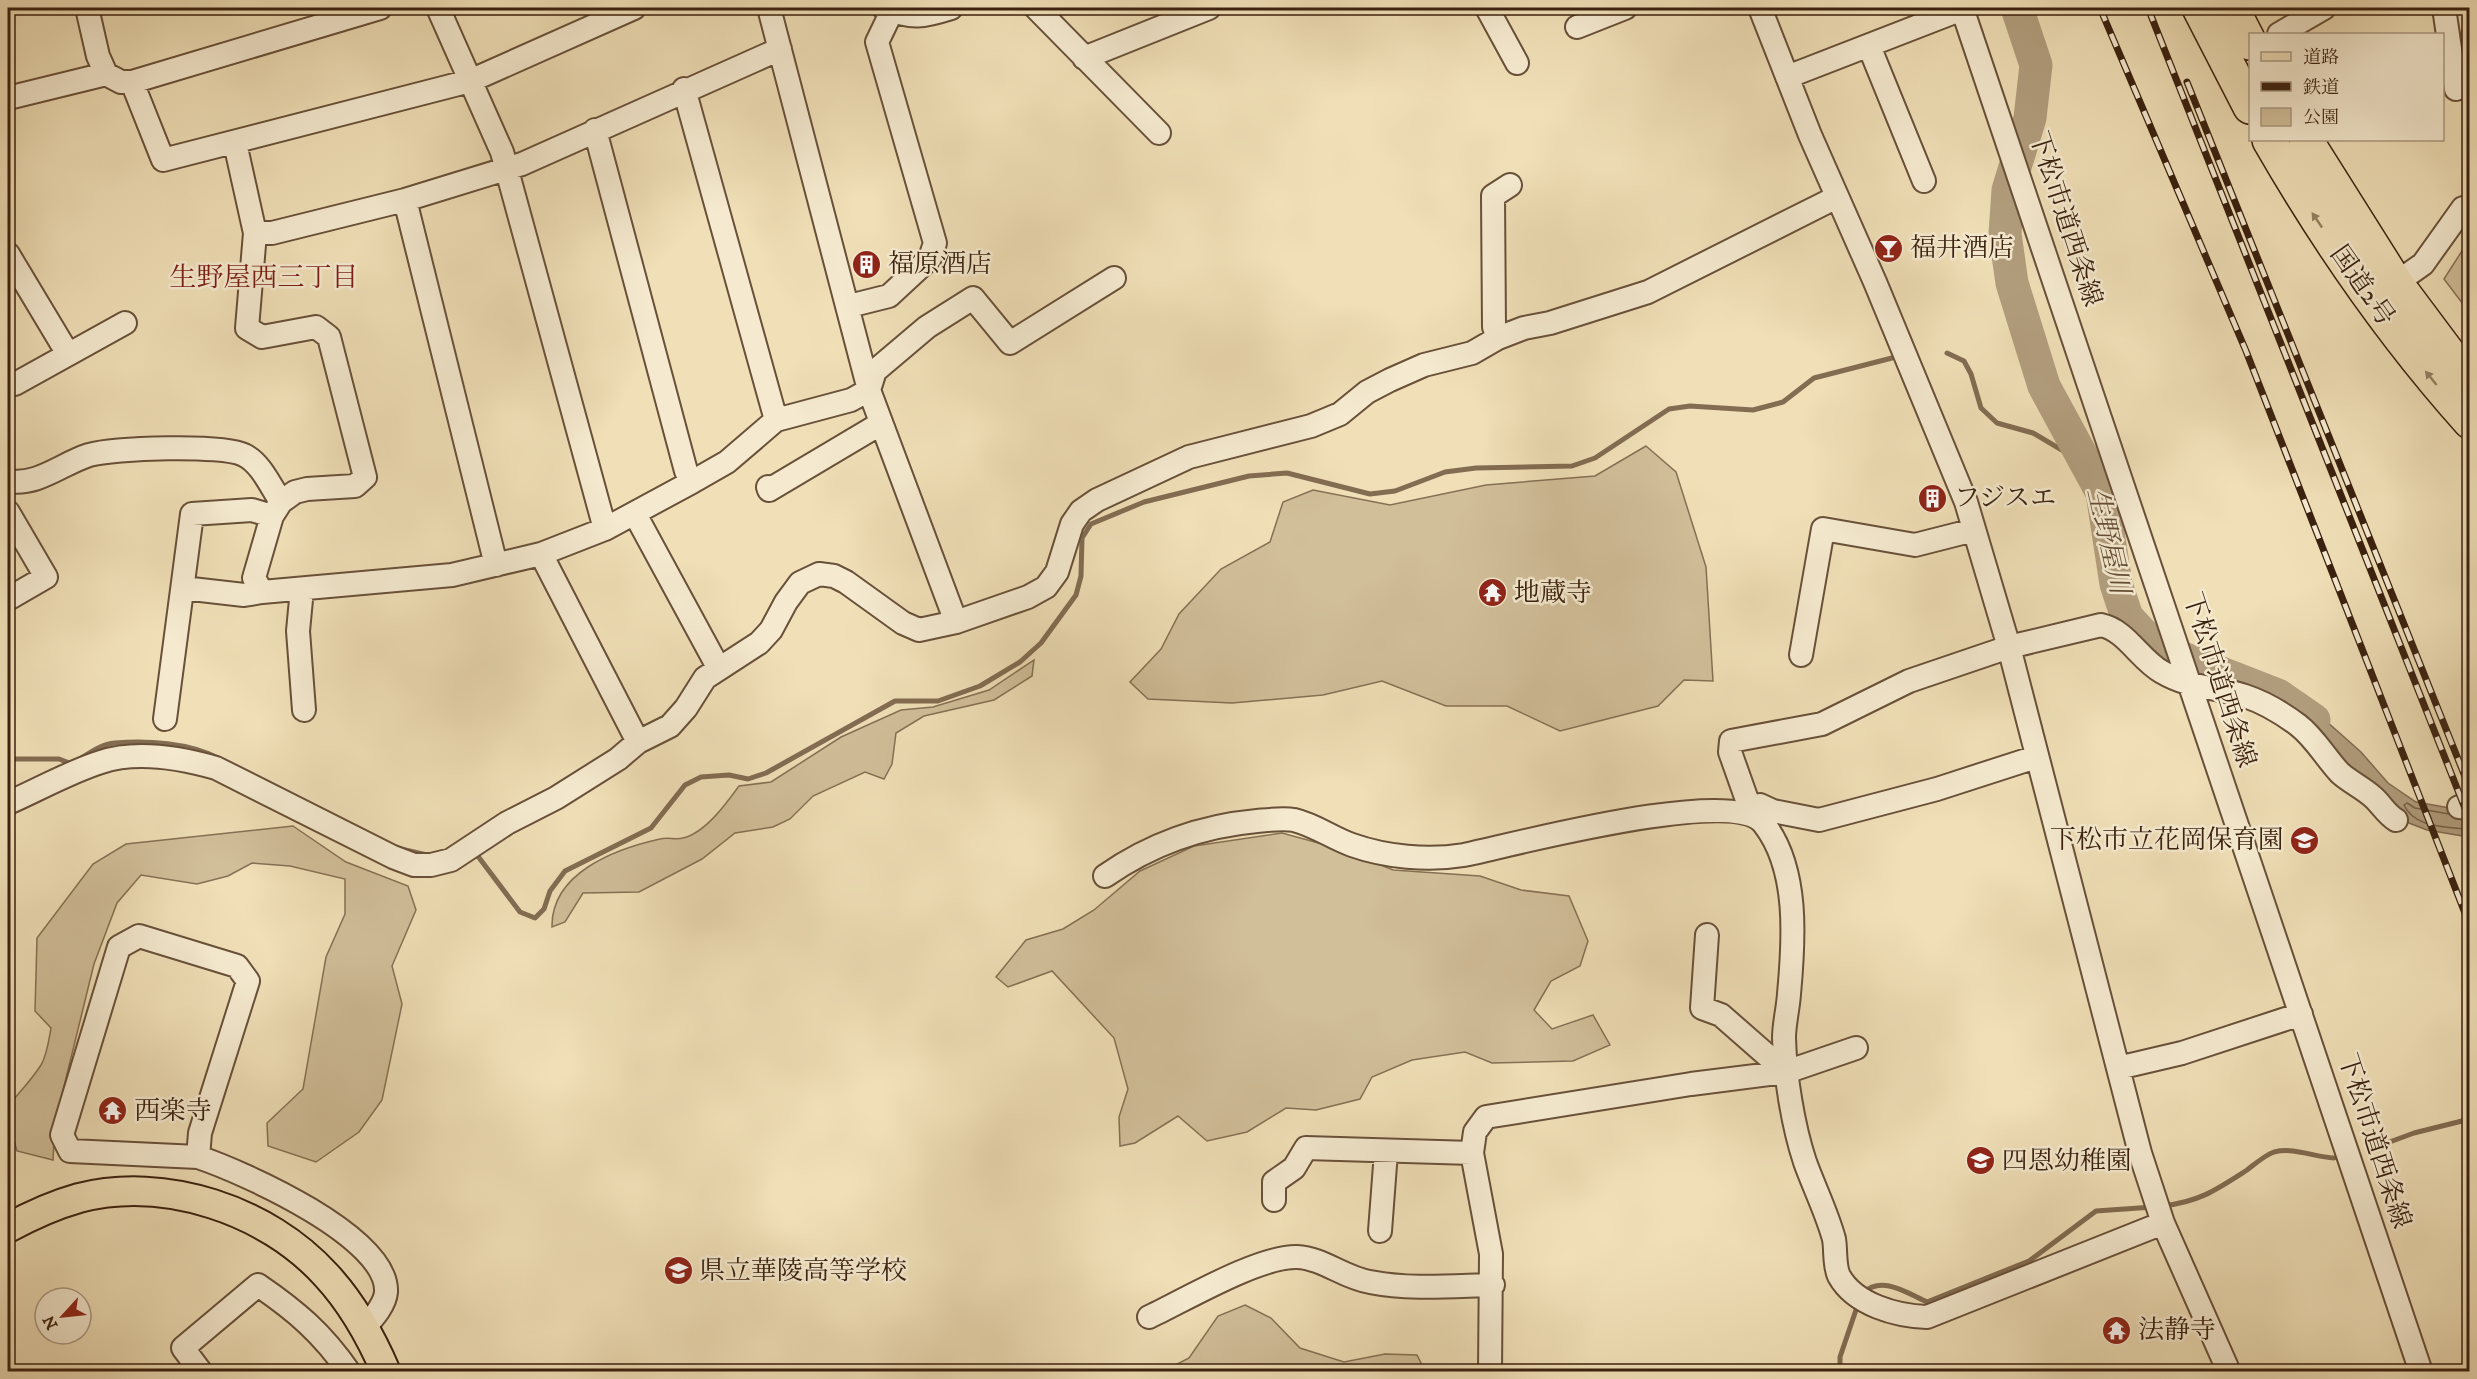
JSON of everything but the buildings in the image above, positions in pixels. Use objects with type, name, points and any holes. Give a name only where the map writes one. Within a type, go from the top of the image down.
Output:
[{"type":"highway","points":[[2199,8],[2239,59],[2249,103]]},
{"type":"highway","points":[[2232,8],[2249,41]]},
{"type":"highway","name":"国道2号","points":[[2270,141],[2303,199],[2369,298],[2435,384],[2469,422]]},
{"type":"highway","name":"国道2号","points":[[2307,141],[2396,283],[2469,382]]},
{"type":"main road","points":[[8,1228],[35,1214],[80,1198],[128,1191],[178,1195],[232,1211],[284,1237],[326,1275],[365,1327],[386,1371]]},
{"type":"street","points":[[87,8],[98,56],[106,74],[121,82],[132,82],[380,8]]},
{"type":"street","points":[[438,8],[502,152],[604,529]]},
{"type":"street","points":[[132,82],[163,160],[470,81],[634,8]]},
{"type":"street","points":[[769,8],[849,306],[869,390],[956,622]]},
{"type":"street","points":[[849,306],[889,296],[930,258],[934,243],[878,42],[888,9],[923,17],[951,8]]},
{"type":"street","points":[[1036,8],[1159,133]]},
{"type":"street","points":[[1084,58],[1209,8]]},
{"type":"street","points":[[1487,8],[1517,63]]},
{"type":"street","points":[[1577,27],[1625,8]]},
{"type":"street","points":[[1760,8],[1966,502],[2009,648],[2140,1153],[2163,1223],[2229,1371]]},
{"type":"street","points":[[1787,77],[1845,52],[1869,46],[1963,8]]},
{"type":"street","name":"下松市道西条線","points":[[1963,8],[2421,1371]]},
{"type":"street","points":[[2281,33],[2324,8]]},
{"type":"street","points":[[2444,8],[2456,89]]},
{"type":"street","points":[[1869,46],[1924,181]]},
{"type":"street","points":[[255,233],[272,233],[405,200],[506,169],[684,89],[780,49]]},
{"type":"street","points":[[8,98],[106,74]]},
{"type":"street","points":[[684,89],[776,420]]},
{"type":"street","points":[[595,130],[686,471],[692,482]]},
{"type":"street","points":[[234,143],[255,233],[247,328],[262,338],[316,327],[329,338],[365,477],[355,486],[295,492],[276,509],[254,579],[262,592]]},
{"type":"street","points":[[1498,338],[1494,327],[1493,196],[1510,184]]},
{"type":"street","points":[[8,803],[101,762],[157,757],[188,760],[216,768],[393,857],[414,865],[431,865],[451,860],[507,823],[556,798],[618,759],[638,742],[670,726],[686,708],[705,678],[718,667],[759,643],[771,630],[800,583],[819,574],[834,576],[846,582],[903,624],[919,630],[956,622],[1028,597],[1046,587],[1057,572],[1072,524],[1081,512],[1097,500],[1189,457],[1311,426],[1340,414],[1367,392],[1390,380],[1424,365],[1472,353],[1524,327],[1550,323],[1648,292],[1837,197]]},
{"type":"street","points":[[405,200],[496,565]]},
{"type":"street","points":[[2396,283],[2423,264],[2463,208]]},
{"type":"street","points":[[8,254],[68,354]]},
{"type":"street","points":[[183,588],[244,595],[452,575],[541,554],[604,529],[692,482],[727,462],[776,420],[852,400],[869,390],[875,371],[927,327],[973,298],[1010,343],[1114,278]]},
{"type":"street","points":[[15,384],[125,323]]},
{"type":"street","points":[[768,487],[769,490],[880,424]]},
{"type":"street","points":[[8,481],[20,483],[39,478],[89,456],[116,450],[226,450],[245,456],[259,468],[276,509]]},
{"type":"street","points":[[165,719],[192,514],[276,509]]},
{"type":"street","points":[[8,512],[46,577],[8,600]]},
{"type":"street","points":[[635,514],[718,667]]},
{"type":"street","points":[[1801,655],[1823,529],[1915,545],[1974,530]]},
{"type":"street","points":[[541,554],[638,742]]},
{"type":"street","points":[[302,589],[298,631],[304,710]]},
{"type":"street","points":[[2163,1223],[1927,1317],[1904,1316],[1860,1296],[1838,1274],[1834,1239],[1804,1158],[1786,1072],[1784,1034],[1793,939],[1789,888],[1779,850],[1763,822],[1751,812],[1730,752],[1731,741],[1822,724],[1909,681],[2009,648],[2101,625],[2113,628],[2135,651],[2161,672],[2244,696],[2267,705],[2298,725],[2317,743],[2341,774],[2374,798],[2396,820]]},
{"type":"street","points":[[1105,876],[1129,860],[1162,843],[1236,823],[1293,819],[1352,845],[1426,858],[1461,855],[1547,836],[1692,810],[1751,812],[1760,805],[1773,811],[1819,820],[1937,789],[2036,757]]},
{"type":"street","points":[[1707,935],[1702,1008],[1721,1015],[1786,1072]]},
{"type":"street","points":[[198,1157],[200,1133],[248,981],[237,966],[139,936],[119,947],[62,1135],[70,1151],[198,1157],[270,1187],[318,1214],[365,1250],[381,1272],[386,1292],[379,1310],[365,1327]]},
{"type":"street","points":[[2118,1068],[2182,1053],[2301,1014]]},
{"type":"street","points":[[1490,1371],[1493,1286],[1491,1254],[1472,1153],[1475,1132],[1486,1117],[1691,1084],[1786,1072],[1856,1048]]},
{"type":"street","points":[[1274,1200],[1274,1182],[1294,1168],[1306,1148],[1472,1153]]},
{"type":"street","points":[[1380,1231],[1386,1152]]},
{"type":"street","points":[[1149,1317],[1244,1272],[1275,1260],[1295,1257],[1312,1259],[1368,1282],[1417,1287],[1493,1286]]},
{"type":"street","points":[[201,1371],[183,1348],[258,1285],[298,1313],[329,1344],[349,1371]]},
{"type":"green space","points":[[2469,240],[2469,312],[2444,279]]},
{"type":"green space","points":[[1646,446],[1676,472],[1706,567],[1713,681],[1684,680],[1658,706],[1560,731],[1507,706],[1446,706],[1382,681],[1323,695],[1232,703],[1148,699],[1130,682],[1161,649],[1179,614],[1221,569],[1270,542],[1283,502],[1313,490],[1390,505],[1486,485],[1595,476]]},
{"type":"green space","points":[[1034,660],[1032,676],[994,700],[924,716],[896,733],[892,764],[884,779],[865,772],[813,796],[790,819],[773,827],[735,833],[702,859],[639,892],[583,893],[565,922],[552,927],[555,908],[562,892],[589,866],[642,843],[663,838],[680,839],[691,835],[714,817],[739,786],[771,782],[841,737],[901,710],[933,707],[989,690]]},
{"type":"green space","points":[[293,826],[346,862],[408,886],[416,910],[392,966],[402,1004],[382,1100],[359,1132],[316,1162],[268,1146],[267,1123],[303,1089],[326,957],[345,914],[345,879],[290,866],[252,863],[228,876],[197,884],[141,875],[117,903],[94,964],[55,1123],[53,1160],[17,1151],[10,1119],[12,1102],[41,1065],[48,1047],[51,1028],[35,1011],[37,938],[93,864],[126,844]]},
{"type":"green space","points":[[1282,833],[1344,850],[1393,870],[1480,876],[1521,890],[1569,896],[1588,941],[1580,966],[1551,981],[1534,1010],[1552,1029],[1593,1015],[1610,1045],[1573,1061],[1492,1063],[1465,1052],[1412,1060],[1372,1077],[1360,1099],[1316,1110],[1286,1108],[1247,1132],[1207,1141],[1178,1116],[1135,1143],[1120,1146],[1119,1117],[1128,1089],[1114,1038],[1052,971],[1008,987],[996,977],[1026,940],[1063,929],[1094,910],[1140,871],[1194,846]]},
{"type":"green space","points":[[1245,1305],[1271,1318],[1300,1348],[1344,1362],[1385,1354],[1417,1355],[1425,1371],[1164,1371],[1189,1358],[1218,1316]]},
{"type":"water","points":[[2469,12],[2469,91],[2458,41]]},
{"type":"water","points":[[2278,695],[2309,706],[2361,752],[2388,783],[2416,802],[2450,808],[2469,815],[2469,837],[2427,830],[2409,823],[2381,790],[2346,764],[2313,726]]},
{"type":"waterway","name":"生野屋川","points":[[2017,8],[2036,65],[2030,118],[2008,190],[2005,234],[2012,283],[2044,386],[2102,493],[2116,584],[2127,617],[2155,647],[2278,695],[2314,720]]},
{"type":"waterway","points":[[1947,353],[1964,361],[1971,374],[1981,408],[1997,423],[2033,433],[2087,465]]},
{"type":"waterway","points":[[477,855],[520,912],[535,918],[544,909],[550,891],[565,871],[651,828],[685,785],[701,777],[729,775],[748,779],[766,773],[895,701],[938,701],[980,686],[1020,662],[1041,643],[1076,595],[1081,576],[1082,538],[1091,524],[1144,502],[1249,476],[1287,473],[1370,494],[1395,491],[1445,472],[1476,468],[1572,466],[1595,458],[1669,409],[1690,406],[1753,410],[1783,402],[1814,378],[1892,358]]},
{"type":"waterway","points":[[80,759],[106,745],[141,742],[181,746],[218,758]]},
{"type":"waterway","points":[[8,761],[13,759],[59,759],[72,764]]},
{"type":"waterway","points":[[401,849],[427,855]]},
{"type":"waterway","points":[[2368,1150],[2414,1133],[2470,1119]]},
{"type":"waterway","points":[[2162,1206],[2187,1202],[2207,1194],[2274,1152],[2296,1151],[2334,1158]]},
{"type":"waterway","points":[[1863,1293],[1878,1286],[1895,1287],[1927,1302],[2029,1261],[2096,1211],[2153,1207]]},
{"type":"waterway","points":[[1840,1372],[1840,1357],[1858,1304]]},
{"type":"railway","points":[[2100,8],[2246,351],[2470,926]]},
{"type":"railway","points":[[2148,8],[2470,821]]},
{"type":"railway","points":[[2187,82],[2470,789]]},
{"type":"place","name":"福井酒店","points":[[1889,248]]},
{"type":"place","name":"福原酒店","points":[[867,264]]},
{"type":"place","name":"フジスエ","points":[[1933,498]]},
{"type":"place","name":"地蔵寺","points":[[1493,593]]},
{"type":"place","name":"下松市立花岡保育園","points":[[2305,840]]},
{"type":"place","name":"西楽寺","points":[[113,1111]]},
{"type":"place","name":"四恩幼稚園","points":[[1981,1161]]},
{"type":"place","name":"県立華陵高等学校","points":[[678,1271]]},
{"type":"place","name":"法静寺","points":[[2117,1330]]},
{"type":"district","name":"生野屋西三丁目","points":[[264,278]]}]
